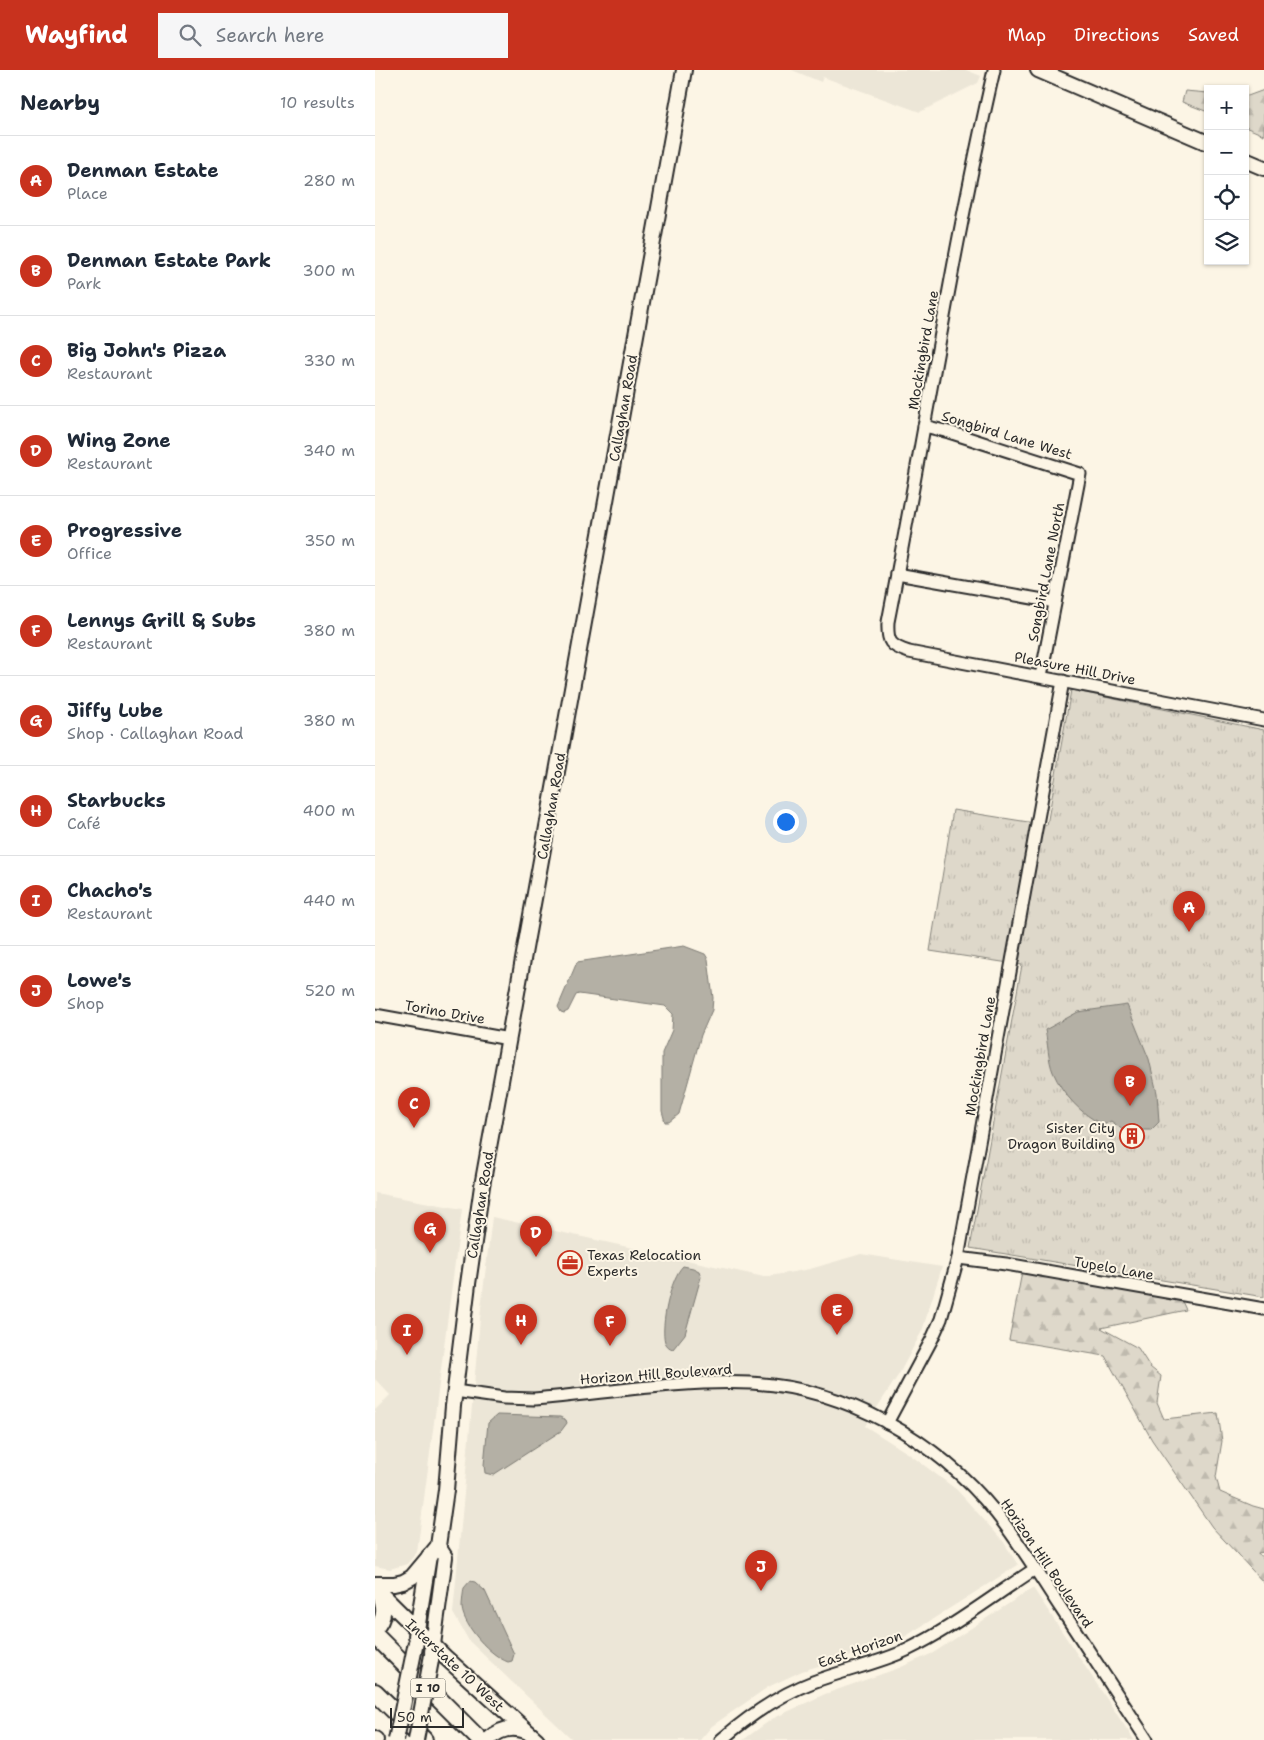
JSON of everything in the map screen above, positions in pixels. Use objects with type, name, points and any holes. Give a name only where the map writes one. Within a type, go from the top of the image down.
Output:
[{"type":"highway","name":"I 10","points":[[375,1635],[480,1740]]},
{"type":"highway","points":[[375,1692],[424,1740]]},
{"type":"main road","name":"Callaghan Road","points":[[396,1740],[446,1490],[455,1391],[482,1186],[684,70]]},
{"type":"main road","points":[[1038,70],[1204,142]]},
{"type":"main road","points":[[1249,162],[1264,168]]},
{"type":"main road","name":"Callaghan Road","points":[[416,1740],[432,1650],[445,1558],[434,1551]]},
{"type":"main road","points":[[375,1629],[382,1620],[384,1609],[377,1588],[403,1582],[412,1577],[434,1551]]},
{"type":"main road","name":"Interstate 10 West","points":[[377,1588],[416,1636],[532,1736]]},
{"type":"main road","points":[[488,1740],[494,1734],[505,1729],[515,1728],[532,1736]]},
{"type":"street","name":"Mockingbird Lane","points":[[888,636],[888,622],[977,143],[994,70]]},
{"type":"street","name":"Songbird Lane West","points":[[924,426],[949,432],[1081,474]]},
{"type":"street","name":"Songbird Lane North","points":[[1041,676],[1081,474]]},
{"type":"street","points":[[897,574],[1055,602]]},
{"type":"street","name":"Pleasure Hill Drive","points":[[888,636],[892,644],[897,648],[909,652],[1264,720]]},
{"type":"street","name":"Mockingbird Lane","points":[[887,1423],[932,1339],[941,1318],[958,1258],[1063,681]]},
{"type":"street","name":"Torino Drive","points":[[375,1015],[509,1039]]},
{"type":"street","name":"Tupelo Lane","points":[[958,1258],[1005,1264],[1264,1309]]},
{"type":"street","name":"Horizon Hill Boulevard","points":[[455,1391],[495,1397],[534,1399],[706,1383],[753,1384],[787,1387],[821,1395],[869,1413],[928,1449],[977,1491],[1010,1532],[1147,1740]]},
{"type":"street","name":"East Horizon","points":[[721,1740],[746,1718],[787,1693],[813,1681],[886,1659],[907,1650],[1035,1569]]},
{"type":"shaded area","points":[[792,70],[966,70],[981,76],[978,83],[920,112],[823,77],[821,82]]},
{"type":"shaded area","points":[[684,946],[705,954],[708,959],[713,998],[712,1010],[701,1035],[679,1114],[669,1122],[665,1122],[662,1111],[662,1053],[672,1030],[673,1014],[665,1006],[579,994],[576,995],[568,1011],[561,1012],[558,1007],[577,962]]},
{"type":"shaded area","points":[[1127,1005],[1149,1059],[1157,1093],[1159,1122],[1151,1130],[1123,1130],[1111,1121],[1103,1125],[1095,1121],[1067,1096],[1053,1072],[1050,1062],[1045,1030],[1078,1012]]},
{"type":"shaded area","points":[[375,1193],[462,1209],[417,1552],[407,1564],[390,1569],[375,1566],[375,1410],[390,1395],[375,1379]]},
{"type":"shaded area","points":[[492,1217],[764,1277],[810,1269],[861,1254],[942,1267],[922,1331],[899,1374],[865,1426],[909,1454],[957,1490],[1003,1541],[1018,1565],[906,1636],[871,1650],[802,1671],[768,1687],[712,1726],[700,1740],[573,1740],[469,1641],[453,1613],[481,1308]]},
{"type":"shaded area","points":[[683,1266],[699,1271],[701,1277],[685,1334],[673,1349],[668,1347],[665,1342],[665,1314],[674,1280]]},
{"type":"shaded area","points":[[497,1415],[560,1417],[566,1420],[567,1423],[561,1431],[493,1475],[485,1473],[484,1465],[488,1423]]},
{"type":"shaded area","points":[[470,1581],[475,1582],[485,1591],[514,1654],[512,1661],[508,1662],[494,1654],[479,1640],[468,1624],[464,1616],[462,1603],[464,1588]]},
{"type":"shaded area","points":[[1033,1588],[1134,1740],[743,1740],[772,1719],[825,1694],[899,1668],[933,1653]]},
{"type":"green space","points":[[1264,90],[1264,135],[1249,129],[1249,96]]},
{"type":"green space","points":[[1185,91],[1204,93],[1204,110],[1182,102]]},
{"type":"green space","points":[[1071,690],[1264,730],[1264,1297],[970,1248],[1022,965],[930,951],[953,810],[1047,825]]},
{"type":"green space","points":[[1022,1272],[1181,1299],[1186,1310],[1101,1328],[1138,1348],[1150,1367],[1161,1376],[1157,1403],[1164,1419],[1218,1413],[1222,1441],[1216,1477],[1220,1492],[1264,1509],[1264,1552],[1258,1553],[1264,1560],[1264,1583],[1212,1527],[1152,1440],[1105,1356],[1009,1340]]},
{"type":"place","name":"Denman Estate","points":[[1189,932]]},
{"type":"place","name":"Denman Estate Park","points":[[1130,1106]]},
{"type":"place","name":"Big John's Pizza","points":[[414,1128]]},
{"type":"place","name":"Sister City Dragon Building","points":[[1132,1136]]},
{"type":"place","name":"Jiffy Lube","points":[[430,1253]]},
{"type":"place","name":"Wing Zone","points":[[536,1257]]},
{"type":"place","name":"Texas Relocation Experts","points":[[570,1263]]},
{"type":"place","name":"Progressive","points":[[837,1335]]},
{"type":"place","name":"Starbucks","points":[[521,1345]]},
{"type":"place","name":"Lennys Grill & Subs","points":[[610,1346]]},
{"type":"place","name":"Chacho's","points":[[407,1355]]},
{"type":"place","name":"Lowe's","points":[[761,1591]]}]
